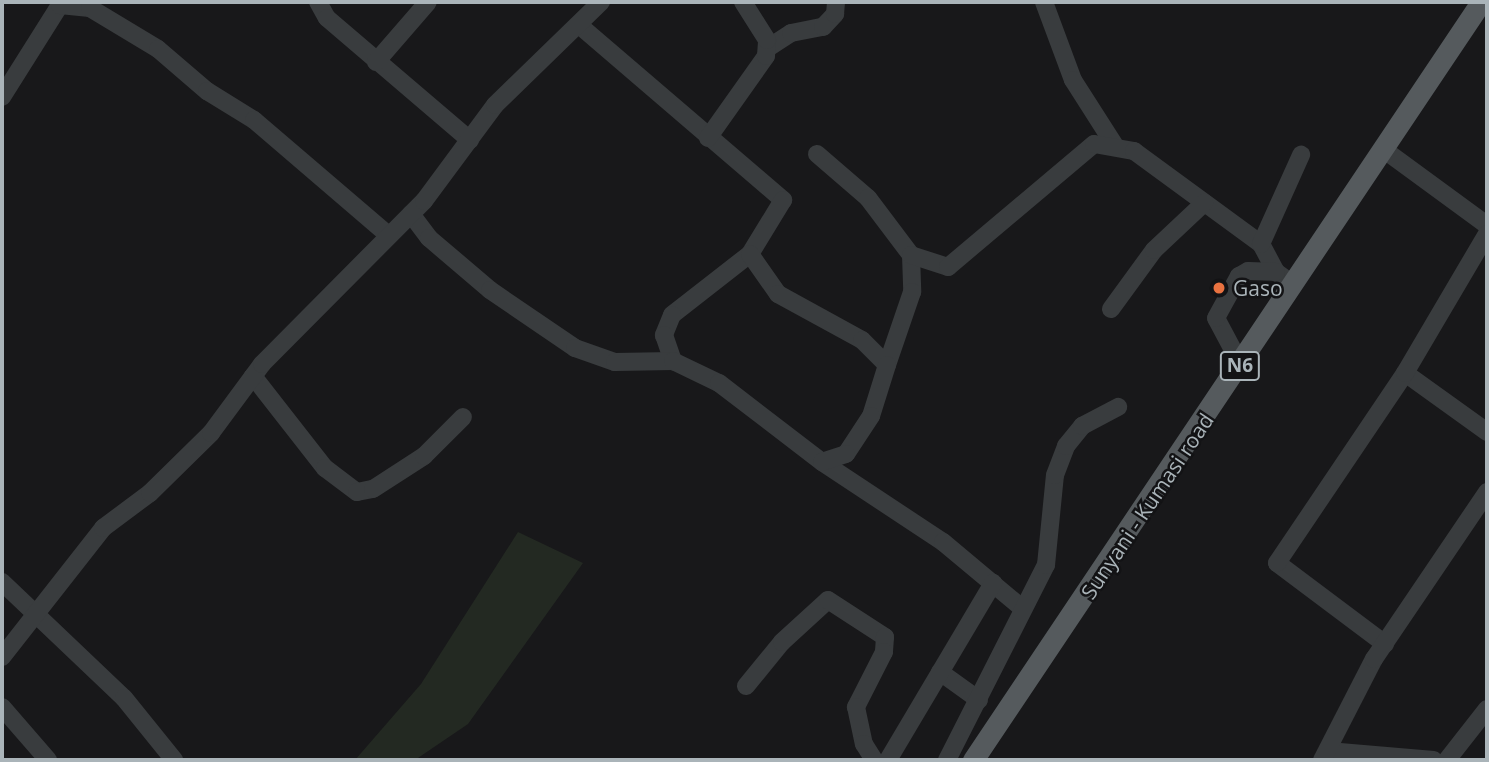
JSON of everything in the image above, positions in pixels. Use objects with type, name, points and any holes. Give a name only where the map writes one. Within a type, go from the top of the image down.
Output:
[{"type":"main road","name":"Sunyani - Kumasi road","points":[[998,729],[1241,365],[1284,278],[1383,149],[1481,2]]},
{"type":"main road","name":"N6","points":[[973,760],[998,729]]},
{"type":"main road","name":"N6","points":[[983,760],[998,729]]},
{"type":"street","points":[[2,97],[52,13],[66,2],[90,8],[254,120],[393,232],[429,238]]},
{"type":"street","points":[[317,2],[327,18],[470,140]]},
{"type":"street","points":[[376,62],[428,2]]},
{"type":"street","points":[[2,657],[38,616],[53,585],[75,559],[112,519],[150,493],[211,433],[253,376],[411,214],[506,93],[601,2]]},
{"type":"street","points":[[743,2],[768,48]]},
{"type":"street","points":[[708,138],[757,74],[768,48],[791,33],[824,27],[835,14],[836,2]]},
{"type":"street","points":[[1044,2],[1073,80],[1114,144]]},
{"type":"street","points":[[579,25],[783,201],[750,254],[672,315],[664,335],[673,361]]},
{"type":"street","points":[[817,154],[868,198],[911,255],[948,267],[1073,159],[1094,144],[1114,144],[1134,151],[1261,244],[1284,278]]},
{"type":"street","points":[[1383,149],[1487,225]]},
{"type":"street","points":[[1261,244],[1301,155]]},
{"type":"street","points":[[1111,309],[1154,250],[1204,203]]},
{"type":"street","points":[[411,214],[429,238],[490,290],[575,348],[615,362],[673,361],[719,383],[822,462],[943,542],[1023,609]]},
{"type":"street","points":[[1385,643],[1277,563],[1405,373],[1487,234]]},
{"type":"street","points":[[750,254],[778,294],[862,340],[887,365]]},
{"type":"street","points":[[822,462],[846,454],[871,416],[912,292],[911,255]]},
{"type":"street","points":[[1241,365],[1216,318],[1239,276],[1248,271],[1284,278]]},
{"type":"street","points":[[1405,373],[1487,432]]},
{"type":"street","points":[[253,376],[326,468],[357,492],[373,489],[424,456],[463,416]]},
{"type":"street","points":[[947,760],[1046,565],[1055,475],[1066,446],[1082,426],[1118,407]]},
{"type":"street","points":[[1434,760],[1325,756],[1385,643],[1487,492]]},
{"type":"street","points":[[2,582],[124,698],[174,760]]},
{"type":"street","points":[[888,760],[993,583]]},
{"type":"street","points":[[746,686],[782,642],[828,600],[885,637],[884,652],[856,707],[864,744],[874,760]]},
{"type":"street","points":[[940,672],[979,699]]},
{"type":"street","points":[[2,707],[48,760]]},
{"type":"street","points":[[1447,760],[1487,709]]},
{"type":"shaded area","points":[[518,532],[583,563],[468,724],[415,760],[355,760],[421,684]]},
{"type":"place","name":"Gaso","points":[[1219,288]]}]
